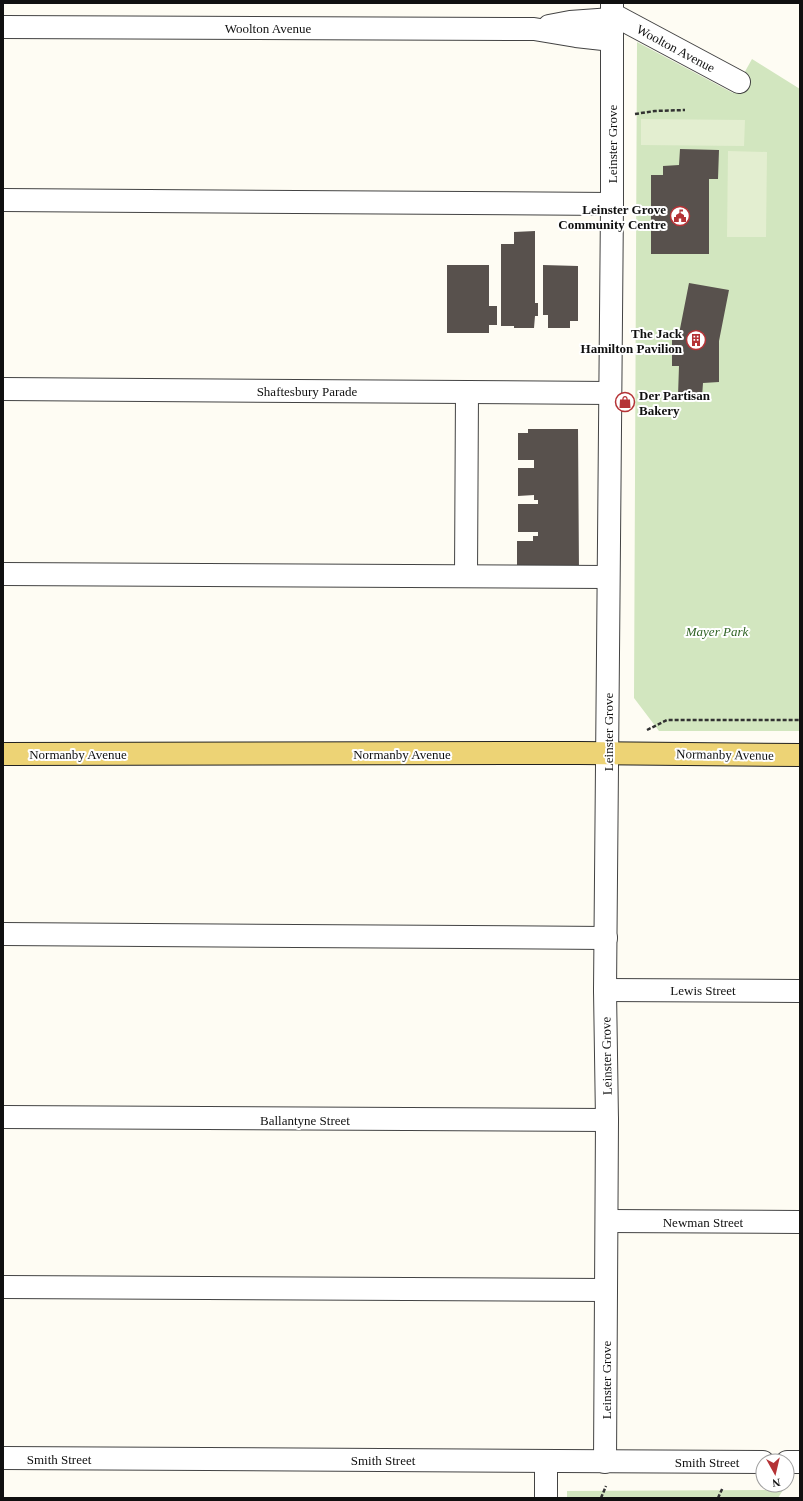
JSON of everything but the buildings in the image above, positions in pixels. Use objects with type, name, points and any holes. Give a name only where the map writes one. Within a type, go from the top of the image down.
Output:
[{"type":"main road","name":"Normanby Avenue","points":[[3,754],[608,753],[800,755]]},
{"type":"street","name":"Woolton Avenue","points":[[3,27],[534,29],[570,22],[612,19],[739,82]]},
{"type":"street","name":"Leinster Grove","points":[[605,1462],[607,1120],[605,990],[612,204],[612,19]]},
{"type":"street","points":[[3,200],[612,204]]},
{"type":"street","name":"Shaftesbury Parade","points":[[3,389],[610,393]]},
{"type":"street","points":[[466,576],[467,392]]},
{"type":"street","points":[[3,574],[608,577]]},
{"type":"street","points":[[3,934],[606,938]]},
{"type":"street","name":"Lewis Street","points":[[605,990],[800,991]]},
{"type":"street","name":"Ballantyne Street","points":[[3,1117],[607,1120]]},
{"type":"street","name":"Newman Street","points":[[607,1221],[800,1222]]},
{"type":"street","points":[[3,1288],[606,1290]]},
{"type":"street","name":"Smith Street","points":[[3,1458],[755,1462]]},
{"type":"street","points":[[546,1461],[546,1498]]},
{"type":"path","points":[[634,114],[654,111],[685,110]]},
{"type":"path","points":[[642,729],[647,730],[667,720],[800,720]]},
{"type":"path","points":[[601,1498],[606,1486]]},
{"type":"path","points":[[718,1498],[723,1487]]},
{"type":"green space","name":"Mayer Park","points":[[637,42],[733,93],[752,59],[800,89],[800,731],[659,731],[634,698]]},
{"type":"green space","points":[[641,119],[745,120],[744,146],[641,145]]},
{"type":"green space","points":[[728,151],[767,152],[766,237],[727,237]]},
{"type":"green space","points":[[755,1490],[755,1493],[781,1493],[778,1498],[567,1498],[567,1491]]},
{"type":"place","name":"Leinster Grove Community Centre","points":[[680,216]]},
{"type":"place","name":"The Jack Hamilton Pavilion","points":[[696,340]]},
{"type":"place","name":"Der Partisan Bakery","points":[[625,402]]}]
